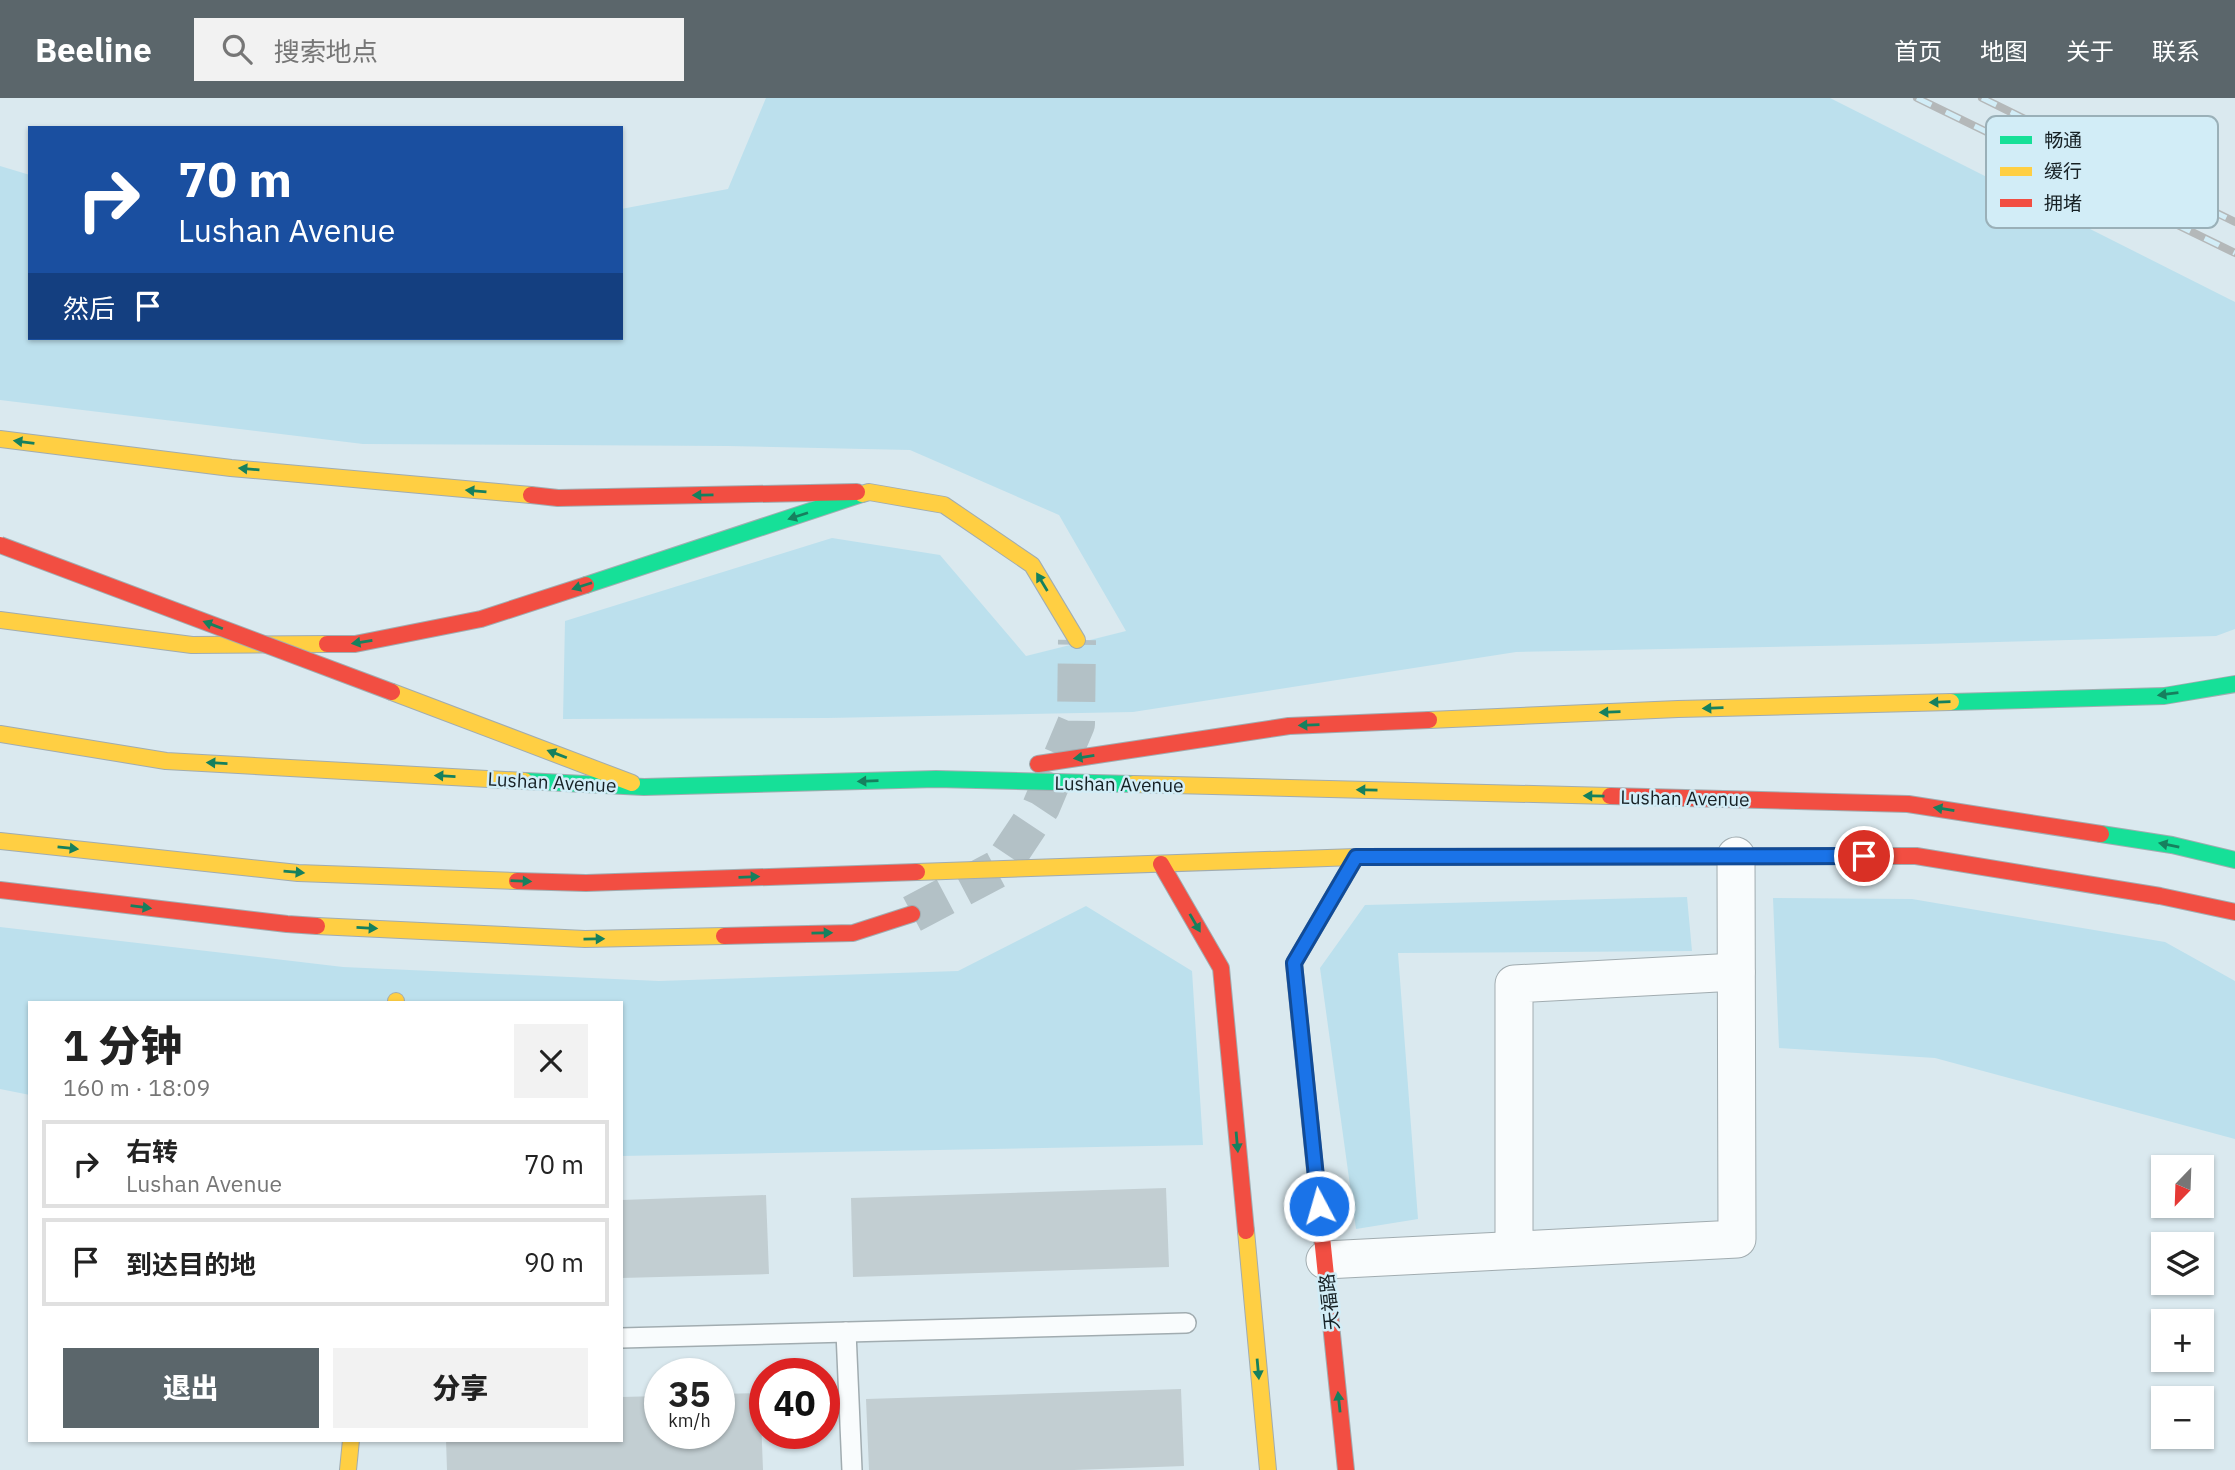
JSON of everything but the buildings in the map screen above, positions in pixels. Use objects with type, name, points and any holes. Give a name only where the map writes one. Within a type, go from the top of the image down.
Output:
[{"type":"main road","points":[[0,439],[231,468],[558,498],[869,492],[944,505],[1032,565],[1077,640]]},
{"type":"main road","points":[[0,620],[192,645],[355,644],[481,619],[869,492]]},
{"type":"main road","points":[[0,545],[644,787]]},
{"type":"main road","points":[[936,779],[1289,726],[1678,709],[2164,696],[2235,684]]},
{"type":"main road","name":"Lushan Avenue","points":[[0,733],[166,761],[644,787],[936,779],[1908,804],[2172,845],[2235,860]]},
{"type":"main road","points":[[0,841],[298,873],[586,883],[1356,857],[1916,856],[2160,896],[2235,912]]},
{"type":"main road","name":"天福路","points":[[1346,1470],[1294,963],[1356,857]]},
{"type":"main road","points":[[1161,864],[1222,968],[1268,1470]]},
{"type":"main road","points":[[0,890],[287,924],[584,939],[853,933],[912,914]]},
{"type":"main road","points":[[2160,896],[2203,920]]},
{"type":"main road","points":[[348,1470],[351,1442]]},
{"type":"street","points":[[1325,1259],[1737,1239],[1736,856]]},
{"type":"street","points":[[1514,1250],[1514,984],[1736,972]]},
{"type":"lane","points":[[623,1338],[1186,1323]]},
{"type":"lane","points":[[846,1332],[852,1470]]},
{"type":"shaded area","points":[[766,98],[1830,98],[1986,177],[1986,228],[2088,228],[2235,302],[2235,629],[2216,636],[1516,652],[1133,712],[827,718],[563,719],[565,621],[832,538],[940,555],[1026,656],[1126,631],[1059,515],[910,450],[363,444],[0,400],[0,166],[28,174],[28,340],[623,340],[623,209],[728,189]]},
{"type":"shaded area","points":[[1687,897],[1692,951],[1398,953],[1418,1219],[1356,1229],[1320,968],[1365,905]]},
{"type":"shaded area","points":[[1773,898],[1912,899],[2165,942],[2235,981],[2235,1139],[1935,1058],[1779,1048]]},
{"type":"shaded area","points":[[1086,906],[1192,971],[1203,1145],[623,1156],[623,1001],[28,1001],[28,1095],[0,1089],[0,927],[343,967],[659,981],[958,971]]},
{"type":"tunnel","points":[[912,914],[1001,867],[1041,807],[1076,724],[1077,640]]},
{"type":"railway","points":[[1917,98],[1986,132]]},
{"type":"railway","points":[[1982,98],[2019,116]]},
{"type":"railway","points":[[2218,214],[2235,222]]},
{"type":"railway","points":[[2184,228],[2235,253]]},
{"type":"traffic: fast","points":[[586,585],[862,494]]},
{"type":"traffic: fast","points":[[1951,702],[2164,696],[2235,684]]},
{"type":"traffic: fast","points":[[525,781],[644,787],[936,779],[1133,784]]},
{"type":"traffic: fast","points":[[2101,834],[2172,845],[2235,860]]},
{"type":"traffic: fast","points":[[1448,857],[1884,856]]},
{"type":"traffic: fast","points":[[1296,984],[1294,963],[1356,857]]},
{"type":"traffic: slow","points":[[0,439],[231,468],[531,495]]},
{"type":"traffic: slow","points":[[862,494],[869,492],[944,505],[1032,565],[1077,640]]},
{"type":"traffic: slow","points":[[0,620],[192,645],[327,644]]},
{"type":"traffic: slow","points":[[392,692],[632,783]]},
{"type":"traffic: slow","points":[[1429,720],[1678,709],[1951,702]]},
{"type":"traffic: slow","points":[[0,734],[166,761],[525,781]]},
{"type":"traffic: slow","points":[[1133,784],[1610,796]]},
{"type":"traffic: slow","points":[[0,841],[298,873],[517,881]]},
{"type":"traffic: slow","points":[[917,872],[1356,857],[1448,857]]},
{"type":"traffic: slow","points":[[317,926],[585,939],[724,936]]},
{"type":"traffic: slow","points":[[1246,1231],[1268,1470]]},
{"type":"traffic: slow","points":[[348,1470],[351,1442]]},
{"type":"traffic: jam","points":[[531,495],[558,498],[857,492]]},
{"type":"traffic: jam","points":[[0,545],[392,692]]},
{"type":"traffic: jam","points":[[327,644],[355,644],[481,619],[586,585]]},
{"type":"traffic: jam","points":[[1038,764],[1289,726],[1429,720]]},
{"type":"traffic: jam","points":[[1610,796],[1908,804],[2101,834]]},
{"type":"traffic: jam","points":[[1884,856],[1916,856],[2160,896],[2235,912]]},
{"type":"traffic: jam","points":[[1161,864],[1221,968],[1246,1231]]},
{"type":"traffic: jam","points":[[517,881],[586,883],[917,872]]},
{"type":"traffic: jam","points":[[0,890],[317,926]]},
{"type":"traffic: jam","points":[[724,936],[853,933],[912,914]]},
{"type":"traffic: jam","points":[[1296,984],[1346,1470]]},
{"type":"route","points":[[1319,1206],[1294,963],[1356,857],[1864,856]]}]
